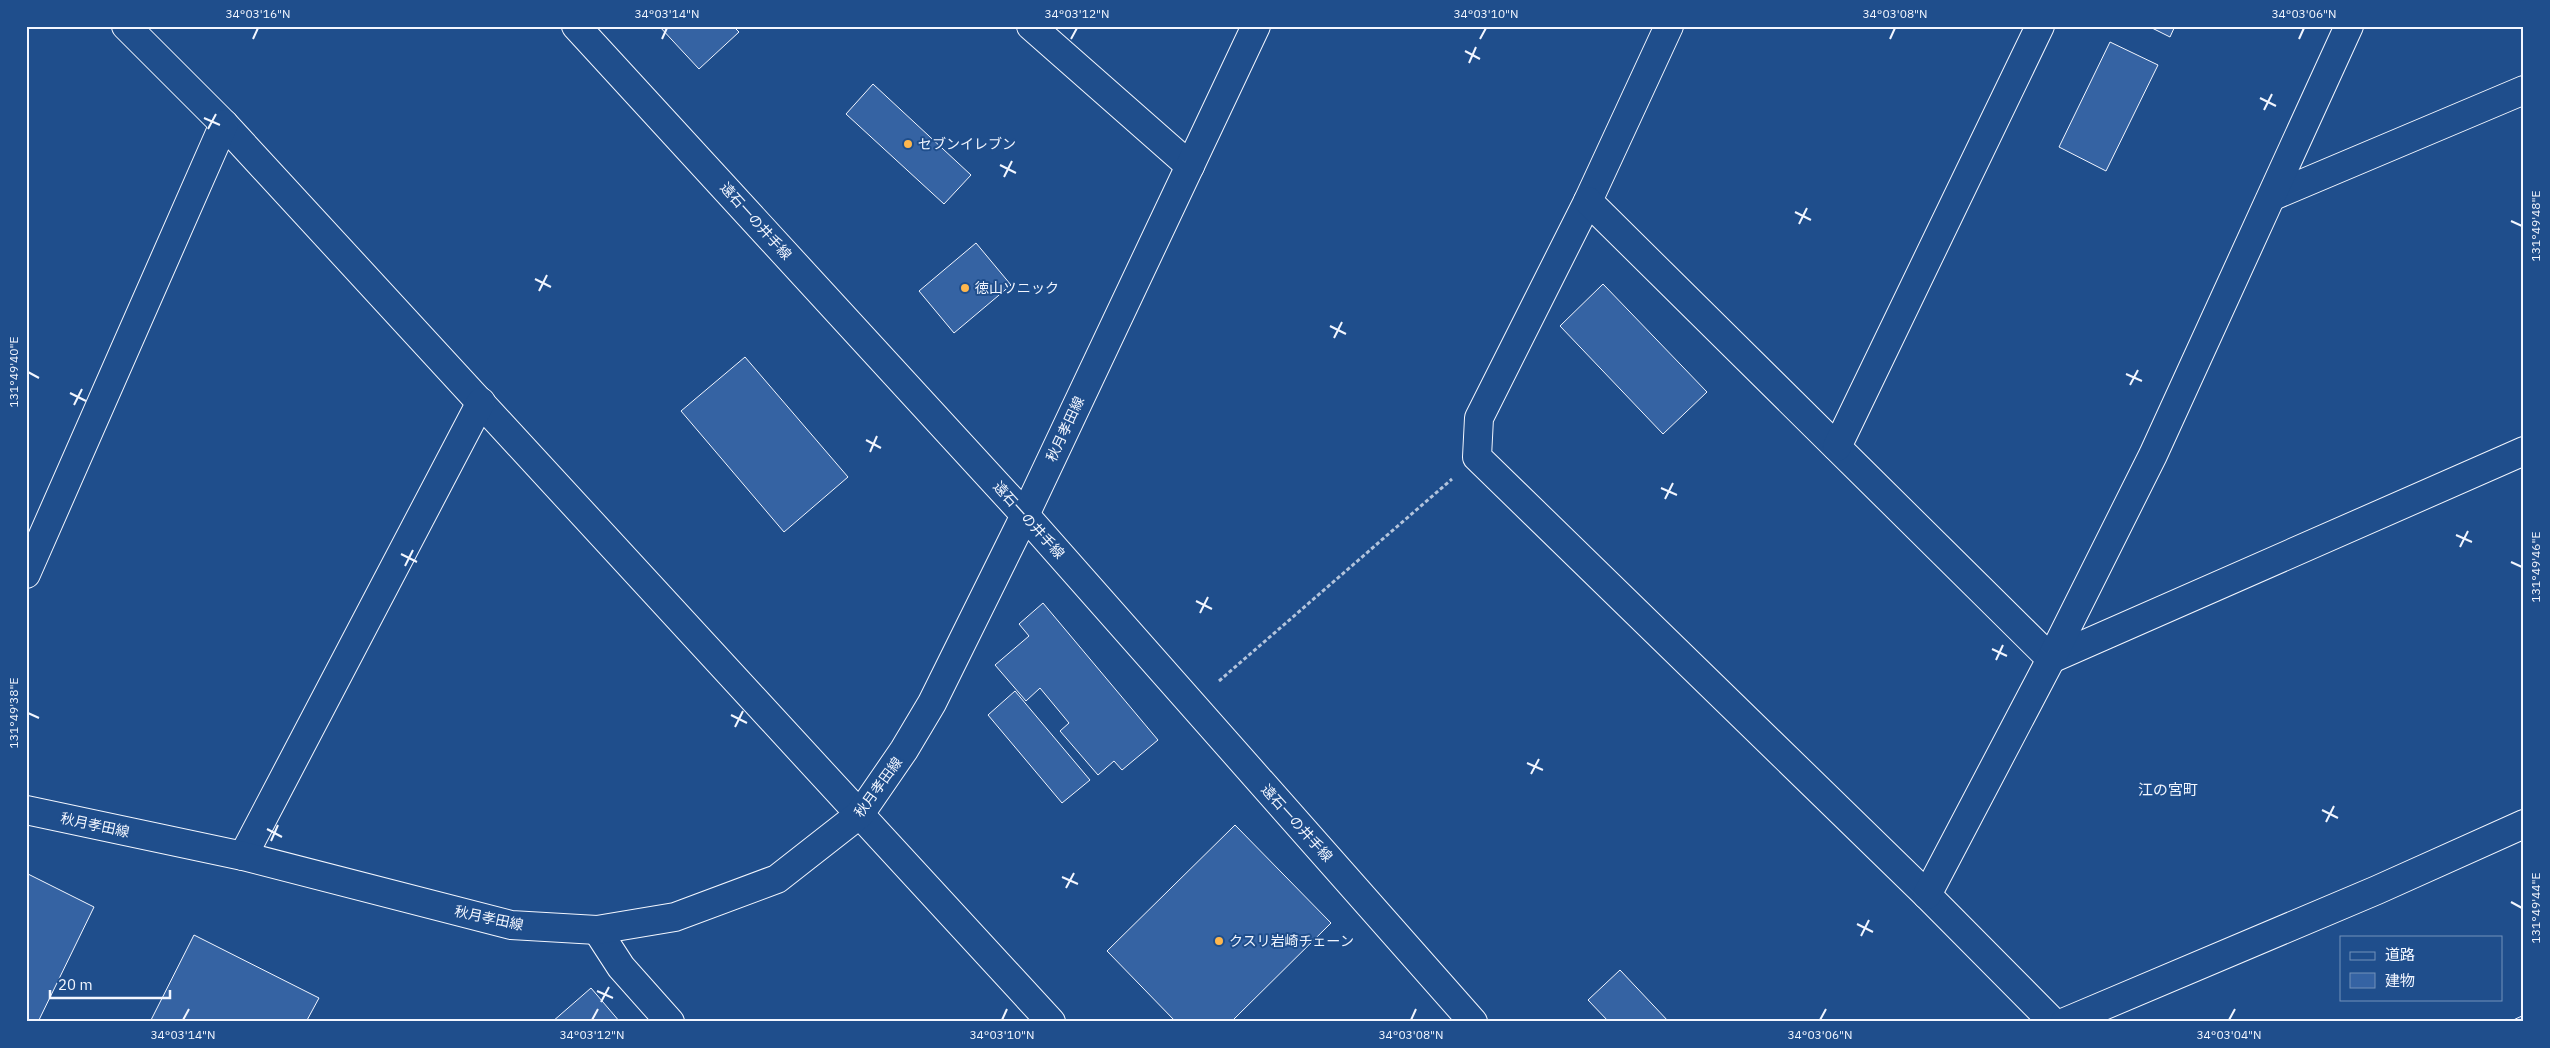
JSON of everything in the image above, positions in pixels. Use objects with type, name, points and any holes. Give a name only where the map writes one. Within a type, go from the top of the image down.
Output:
[{"type":"street","points":[[126,26],[224,124],[1051,1022]]},
{"type":"street","name":"遠石一の井手線","points":[[576,26],[1025,515],[1473,1022]]},
{"type":"street","points":[[1031,26],[1190,166]]},
{"type":"street","name":"秋月孝田線","points":[[26,810],[243,856],[511,925],[597,930],[675,917],[777,879],[860,814],[904,750],[932,703],[1025,515],[1256,26]]},
{"type":"street","points":[[1669,26],[1588,201],[1479,418],[1477,457],[1927,895],[2053,1022]]},
{"type":"street","points":[[1837,447],[2040,26]]},
{"type":"street","points":[[1927,895],[2051,659],[2153,455],[2273,196],[2349,26]]},
{"type":"street","points":[[2273,196],[2524,90]]},
{"type":"street","points":[[26,574],[224,124]]},
{"type":"street","points":[[1588,201],[2051,659]]},
{"type":"street","points":[[243,856],[481,402]]},
{"type":"street","points":[[2051,659],[2524,451]]},
{"type":"street","points":[[2065,1022],[2377,890],[2524,824]]},
{"type":"street","points":[[597,930],[621,967],[670,1022]]},
{"type":"path","points":[[1192,704],[1477,457]]},
{"type":"building","points":[[659,26],[733,26],[739,32],[699,69]]},
{"type":"building","points":[[2148,26],[2175,26],[2170,37]]},
{"type":"building","points":[[2110,42],[2158,65],[2106,171],[2059,147]]},
{"type":"building","name":"セブンイレブン","points":[[873,84],[971,175],[944,204],[846,114]]},
{"type":"building","name":"徳山ソニック","points":[[976,243],[1011,285],[954,333],[919,291]]},
{"type":"building","points":[[1603,284],[1707,392],[1663,434],[1560,326]]},
{"type":"building","points":[[745,357],[848,477],[784,532],[681,411]]},
{"type":"building","points":[[1043,603],[1158,740],[1122,770],[1114,761],[1098,775],[1060,731],[1069,723],[1040,688],[1026,701],[995,665],[1029,636],[1019,624]]},
{"type":"building","points":[[1015,691],[1090,780],[1062,803],[988,715]]},
{"type":"building","points":[[1235,825],[1331,923],[1231,1022],[1176,1022],[1107,951]]},
{"type":"building","points":[[28,874],[94,907],[38,1022],[26,1022],[26,878]]},
{"type":"building","points":[[194,935],[319,998],[306,1022],[150,1022]]},
{"type":"building","points":[[1620,970],[1669,1022],[1609,1022],[1588,1000]]},
{"type":"building","points":[[591,988],[620,1022],[552,1022]]},
{"type":"building","points":[[2524,1015],[2524,1022],[2509,1022]]},
{"type":"place","name":"セブンイレブン","points":[[908,144]]},
{"type":"place","name":"徳山ソニック","points":[[965,288]]},
{"type":"place","name":"クスリ岩崎チェーン","points":[[1219,941]]},
{"type":"district","name":"江の宮町","points":[[2168,789]]}]
